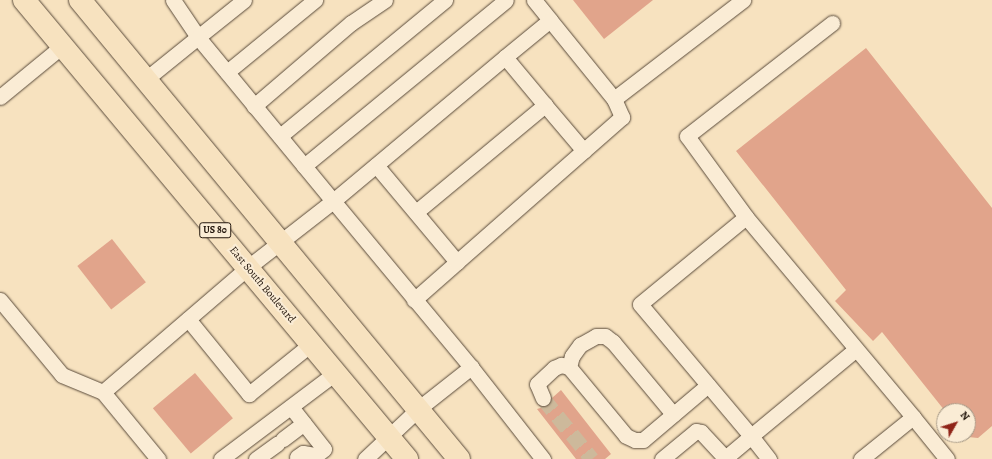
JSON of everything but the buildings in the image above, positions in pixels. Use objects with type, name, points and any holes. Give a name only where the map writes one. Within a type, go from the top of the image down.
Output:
[{"type":"highway","name":"East South Boulevard","points":[[24,0],[408,459]]},
{"type":"highway","points":[[80,0],[459,459]]},
{"type":"lane","points":[[146,79],[244,0]]},
{"type":"lane","points":[[227,72],[315,0]]},
{"type":"lane","points":[[254,106],[351,23],[385,0]]},
{"type":"lane","points":[[280,136],[445,0]]},
{"type":"lane","points":[[304,166],[506,0]]},
{"type":"lane","points":[[414,300],[622,117],[614,99],[534,0]]},
{"type":"lane","points":[[614,99],[743,0]]},
{"type":"lane","points":[[175,1],[198,37],[414,300],[471,367],[543,459]]},
{"type":"lane","points":[[103,392],[247,268],[333,201],[550,20]]},
{"type":"lane","points":[[832,23],[687,136],[746,217],[947,459]]},
{"type":"lane","points":[[0,97],[62,46]]},
{"type":"lane","points":[[505,57],[584,150]]},
{"type":"lane","points":[[416,212],[545,105]]},
{"type":"lane","points":[[376,165],[457,262]]},
{"type":"lane","points":[[746,217],[640,304],[769,459]]},
{"type":"lane","points":[[0,300],[62,375],[103,392],[158,459]]},
{"type":"lane","points":[[188,319],[249,394],[311,344]]},
{"type":"lane","points":[[569,367],[572,356],[580,345],[596,336],[605,336],[613,342],[673,414]]},
{"type":"lane","points":[[662,459],[696,431],[701,432],[725,459],[856,349]]},
{"type":"lane","points":[[543,398],[537,384],[554,368],[561,365],[569,367],[626,436],[634,440],[644,440],[708,385]]},
{"type":"lane","points":[[365,459],[390,438],[418,409],[471,367]]},
{"type":"lane","points":[[227,458],[335,373]]},
{"type":"lane","points":[[291,407],[304,423],[316,456]]},
{"type":"lane","points":[[861,459],[912,417]]},
{"type":"lane","points":[[256,459],[304,423]]},
{"type":"tunnel","points":[[543,398],[592,459]]}]
